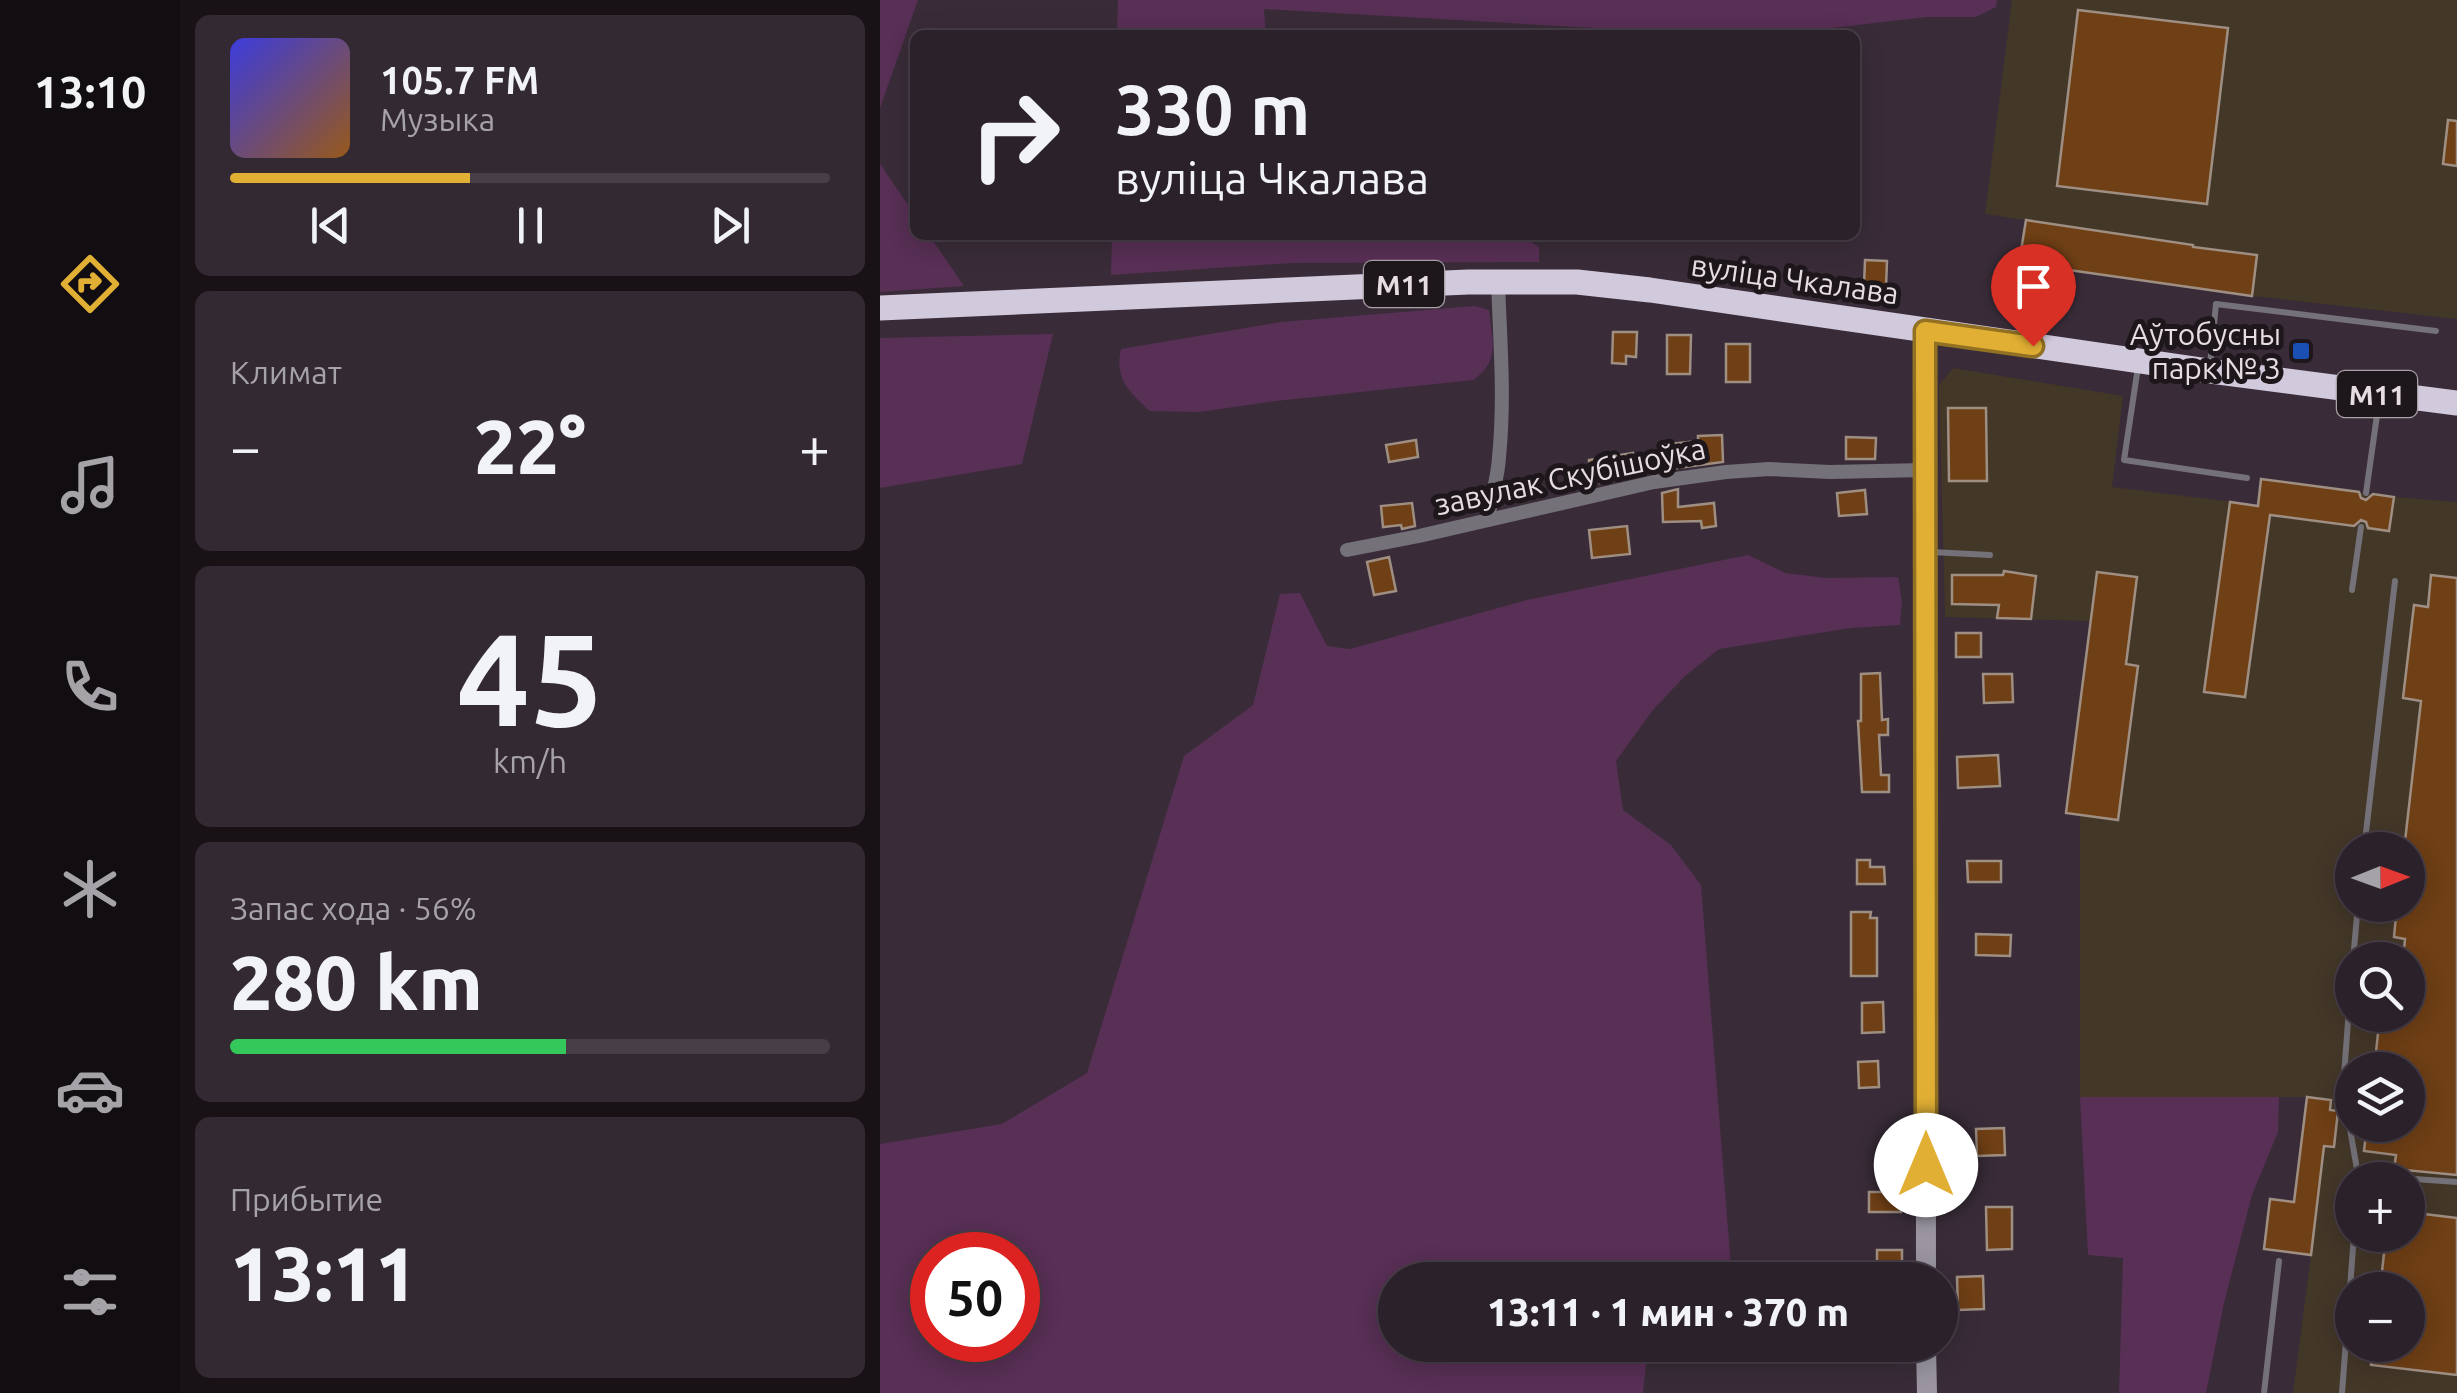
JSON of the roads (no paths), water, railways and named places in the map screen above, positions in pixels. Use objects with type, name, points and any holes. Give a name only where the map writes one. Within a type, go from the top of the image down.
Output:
[{"type":"highway","name":"вуліца Чкалава","points":[[880,308],[1385,285],[1576,282],[2457,403]]},
{"type":"main road","points":[[1925,331],[1926,1262]]},
{"type":"main road","points":[[1926,1362],[1926,1393]]},
{"type":"street","points":[[1488,519],[1502,424],[1498,282]]},
{"type":"street","name":"завулак Скубішоўка","points":[[1347,550],[1654,482],[1726,472],[1925,470]]},
{"type":"lane","points":[[2209,371],[2216,304],[2436,331]]},
{"type":"lane","points":[[2139,361],[2124,460],[2247,478]]},
{"type":"lane","points":[[2366,493],[2380,394]]},
{"type":"lane","points":[[2352,590],[2361,527]]},
{"type":"lane","points":[[1925,552],[1990,555]]},
{"type":"lane","points":[[2366,832],[2395,582]]},
{"type":"lane","points":[[2347,1032],[2343,1089],[2355,1162]]},
{"type":"lane","points":[[2425,1180],[2457,1182]]},
{"type":"lane","points":[[2342,1393],[2353,1252]]},
{"type":"lane","points":[[2264,1393],[2279,1260]]},
{"type":"place","name":"Аўтобусны парк № 3","points":[[2301,351]]}]
